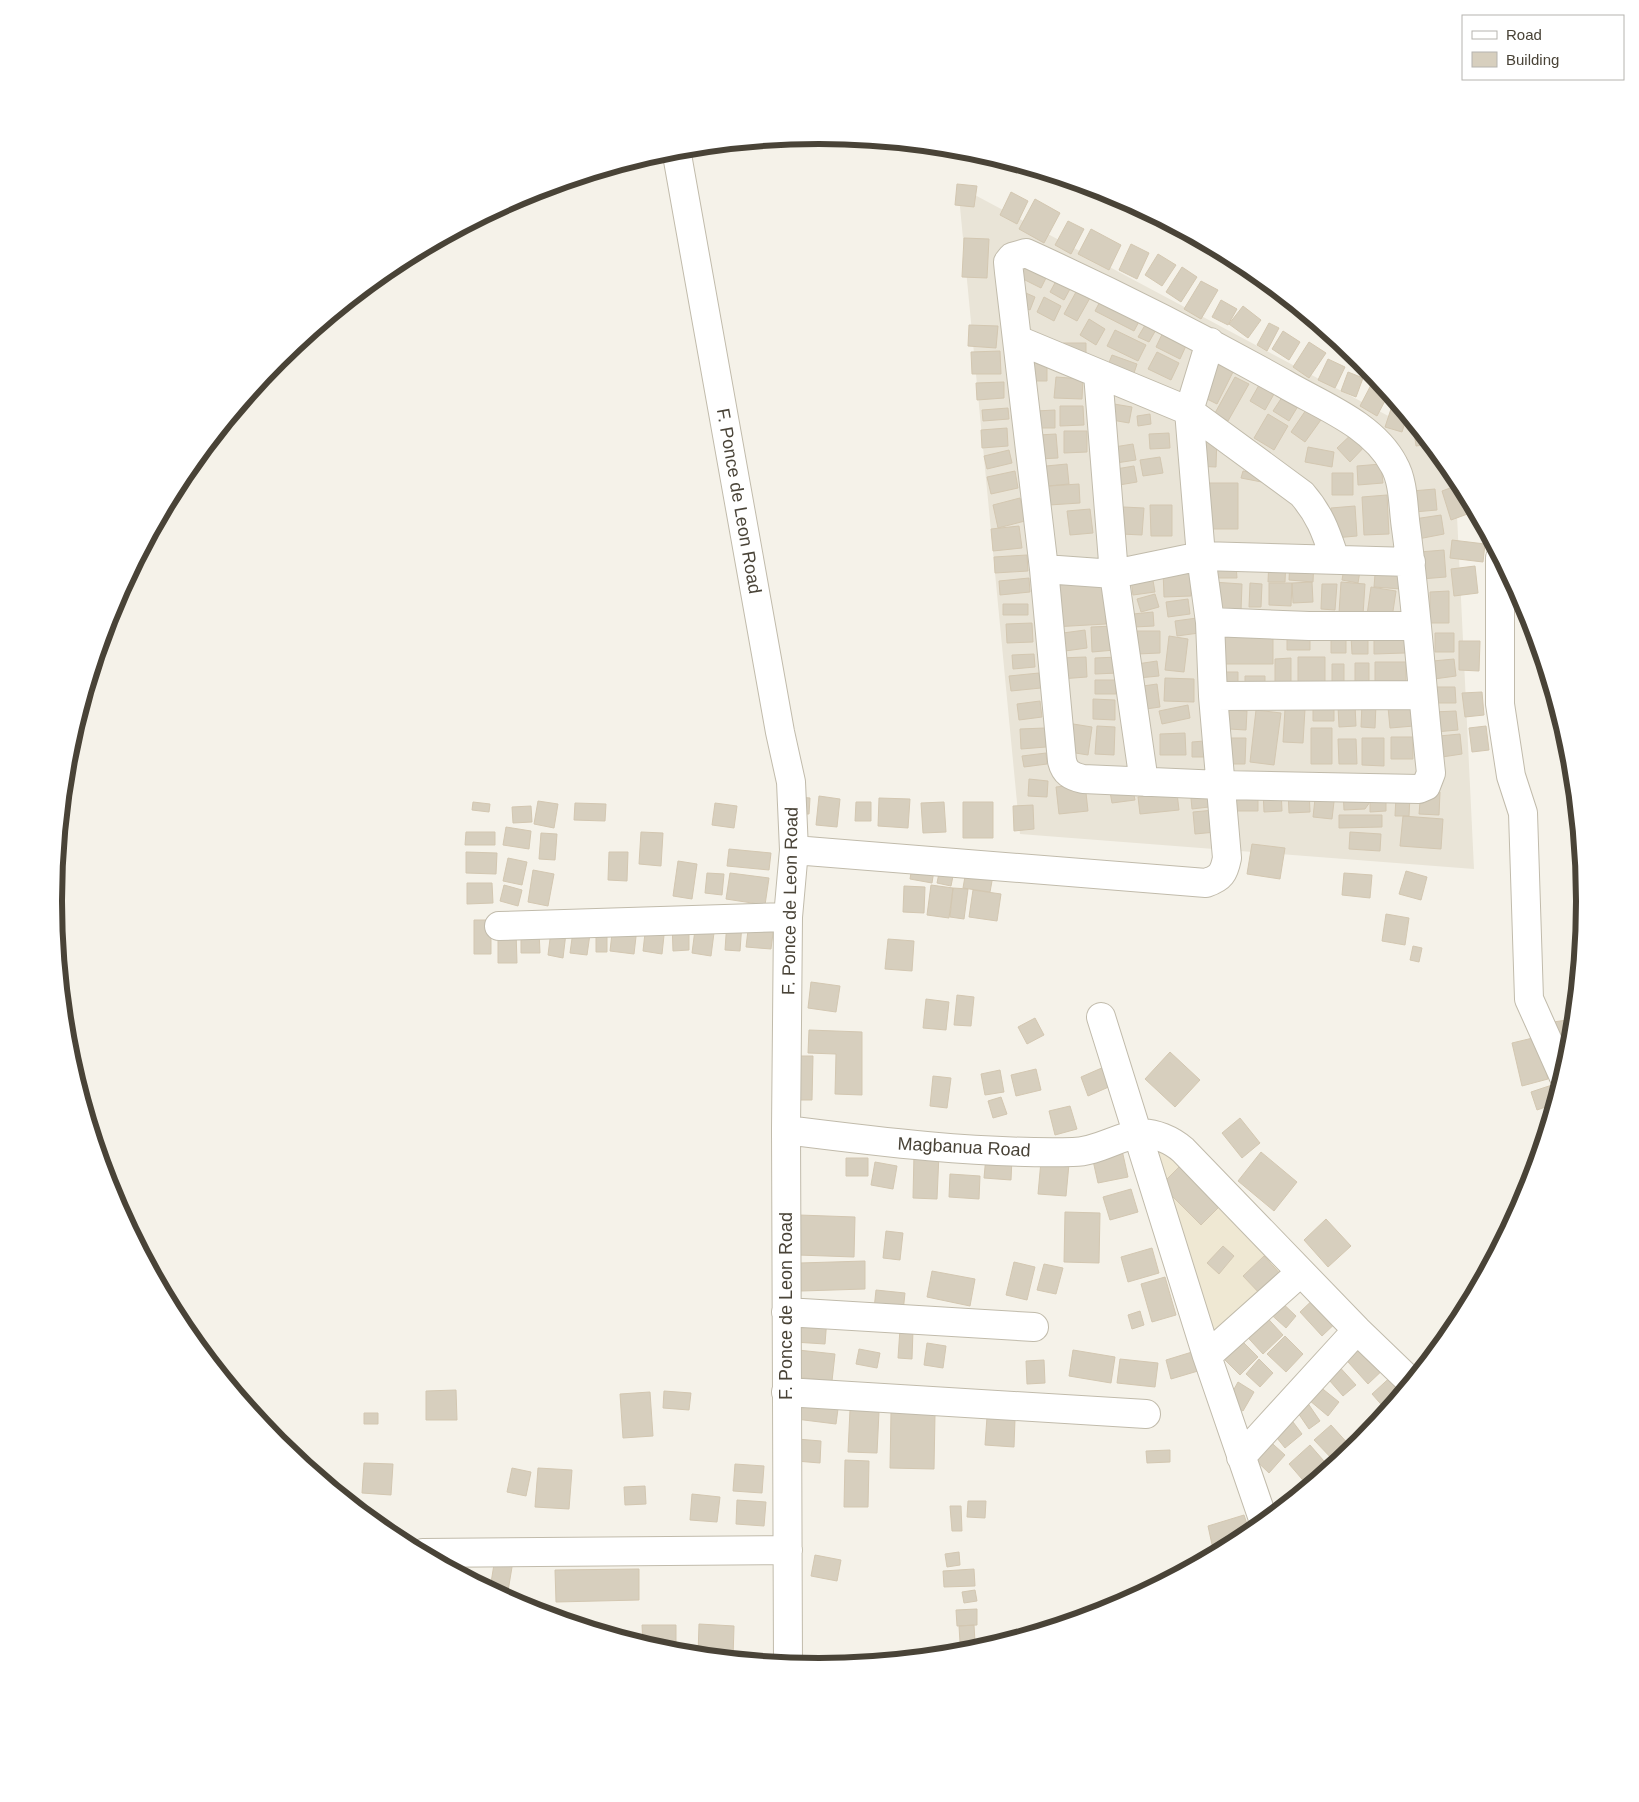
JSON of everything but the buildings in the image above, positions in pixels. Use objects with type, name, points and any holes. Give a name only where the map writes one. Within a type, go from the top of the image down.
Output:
[{"type":"street","name":"F. Ponce de Leon Road","points":[[678,158],[780,732],[791,782],[794,850],[788,917],[786,1130],[788,1657]]},
{"type":"street","points":[[1026,253],[1115,293],[1210,342],[1353,423],[1383,448],[1395,466],[1399,481],[1410,562],[1431,773],[1426,786],[1419,789],[1221,786],[1083,780],[1072,777],[1065,771],[1062,760],[1044,569],[1008,262],[1017,254],[1026,253]]},
{"type":"street","points":[[1018,340],[1189,411],[1302,494],[1320,517],[1335,559]]},
{"type":"street","points":[[794,850],[1206,883],[1217,880],[1224,873],[1227,858],[1213,696],[1210,622],[1201,556],[1189,411],[1210,342]]},
{"type":"street","points":[[1098,374],[1114,574],[1144,782]]},
{"type":"street","points":[[1044,569],[1114,574],[1201,556],[1410,562]]},
{"type":"street","points":[[1500,570],[1500,704],[1512,776],[1523,813],[1529,999],[1558,1065]]},
{"type":"street","points":[[1210,622],[1310,626],[1415,626]]},
{"type":"street","points":[[1213,696],[1422,695]]},
{"type":"street","points":[[499,926],[788,917]]},
{"type":"street","points":[[1101,1017],[1139,1133],[1207,1356],[1262,1515]]},
{"type":"street","name":"Magbanua Road","points":[[786,1130],[925,1147],[1075,1152],[1106,1146],[1139,1133]]},
{"type":"street","points":[[1139,1133],[1167,1139],[1183,1150],[1357,1330],[1407,1378]]},
{"type":"street","points":[[1207,1356],[1301,1272]]},
{"type":"street","points":[[786,1312],[1034,1327]]},
{"type":"street","points":[[1242,1457],[1357,1330]]},
{"type":"street","points":[[786,1392],[1146,1414]]},
{"type":"street","points":[[435,1553],[788,1550]]},
{"type":"shaded area","points":[[958,186],[1410,427],[1456,491],[1474,869],[1020,834]]},
{"type":"shaded area","points":[[1163,1151],[1178,1156],[1290,1275],[1216,1339],[1150,1159]]}]
